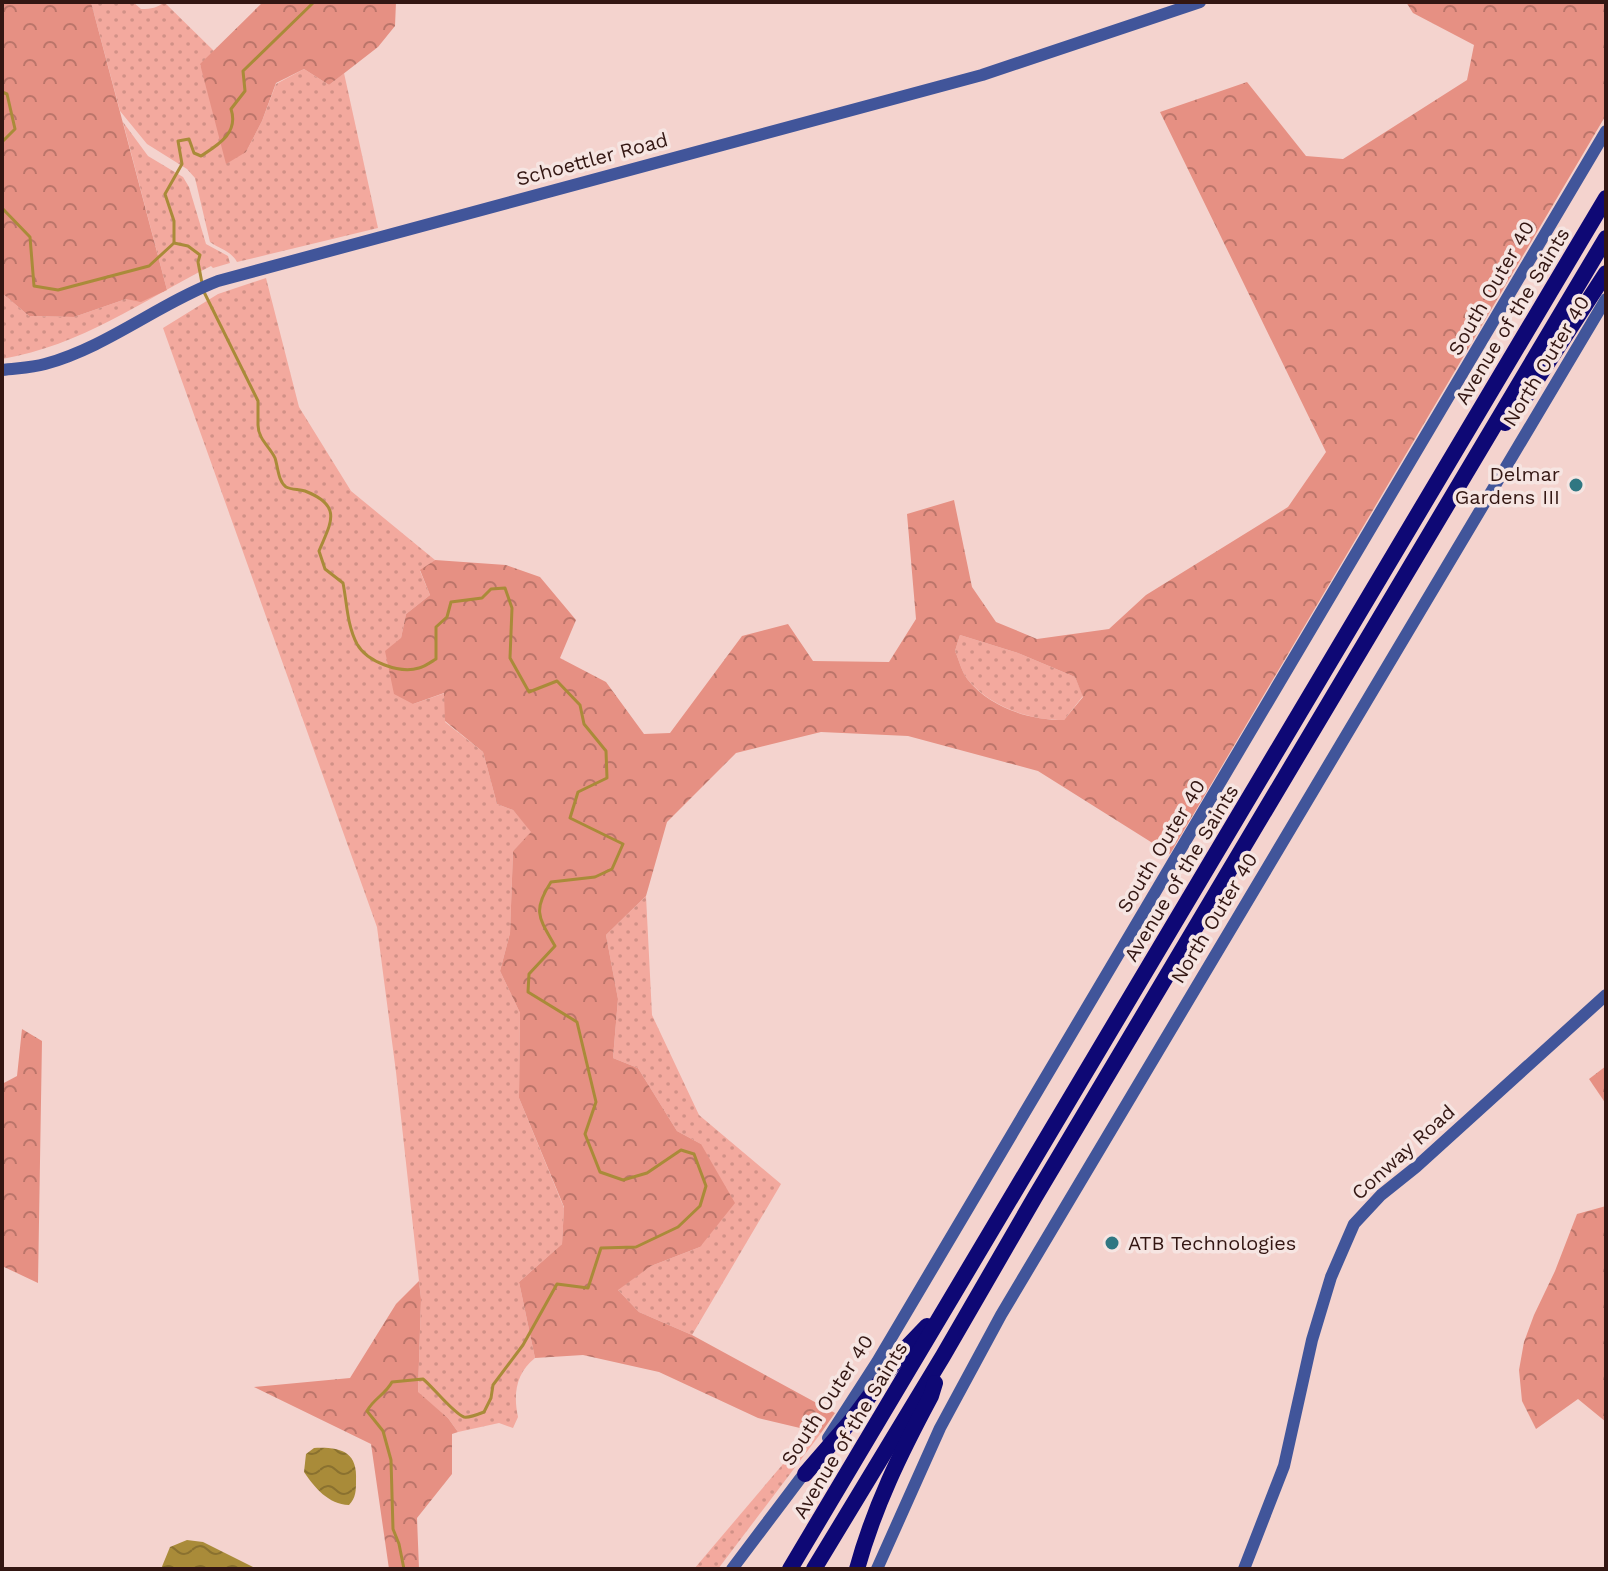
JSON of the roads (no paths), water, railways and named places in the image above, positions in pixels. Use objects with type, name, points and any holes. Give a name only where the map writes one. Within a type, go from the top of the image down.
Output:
[{"type":"highway","name":"Avenue of the Saints","points":[[790,1569],[1606,198]]},
{"type":"highway","name":"Avenue of the Saints","points":[[814,1569],[1606,238]]},
{"type":"highway","points":[[1478,454],[1521,404],[1606,273]]},
{"type":"highway","points":[[805,1474],[850,1422],[904,1350],[948,1305]]},
{"type":"highway","points":[[857,1569],[885,1486],[931,1396],[943,1356]]},
{"type":"street","name":"Schoettler Road","points":[[2,370],[42,365],[70,356],[172,301],[236,276],[982,75],[1200,2]]},
{"type":"street","name":"South Outer 40","points":[[732,1569],[805,1474],[901,1321],[1606,131]]},
{"type":"street","name":"North Outer 40","points":[[877,1569],[952,1404],[1001,1315],[1606,299]]},
{"type":"street","name":"Conway Road","points":[[1244,1569],[1284,1466],[1312,1340],[1331,1277],[1354,1224],[1381,1195],[1606,995]]},
{"type":"water","points":[[314,1448],[339,1450],[354,1463],[356,1488],[349,1505],[328,1498],[304,1472],[306,1454]]},
{"type":"water","points":[[187,1540],[203,1542],[257,1569],[161,1569],[170,1547]]},
{"type":"waterway","points":[[174,242],[174,221],[165,194],[182,164],[178,141],[189,139],[194,153],[201,156],[230,132],[231,109],[245,91],[243,71],[314,2]]},
{"type":"waterway","points":[[2,92],[7,94],[15,129],[2,142]]},
{"type":"waterway","points":[[2,208],[30,237],[34,286],[58,290],[149,266],[174,243],[188,246],[200,255],[198,262],[202,283]]},
{"type":"waterway","points":[[203,290],[258,401],[259,430],[275,458],[281,481],[286,487],[317,497],[329,509],[330,524],[319,551],[325,569],[343,583],[351,629],[362,650],[376,661],[394,668],[423,667],[436,659],[436,627],[447,617],[451,602],[482,598],[491,589],[505,588],[512,608],[510,658],[529,692],[557,681],[580,705],[584,724],[606,751],[607,778],[578,792],[570,818],[623,844],[612,869],[595,877],[551,882],[541,900],[540,914],[555,946],[529,974],[528,992],[577,1022],[596,1102],[585,1134],[600,1172],[623,1180],[647,1173],[681,1150],[694,1154],[706,1186],[700,1206],[678,1227],[636,1247],[601,1248],[588,1288],[557,1284],[523,1345],[493,1385],[484,1412],[469,1417],[460,1415],[423,1379],[392,1382],[370,1407],[367,1411],[383,1431],[391,1460],[393,1529],[404,1569]]},
{"type":"place","name":"Delmar Gardens III","points":[[1576,485]]},
{"type":"place","name":"ATB Technologies","points":[[1112,1243]]}]
